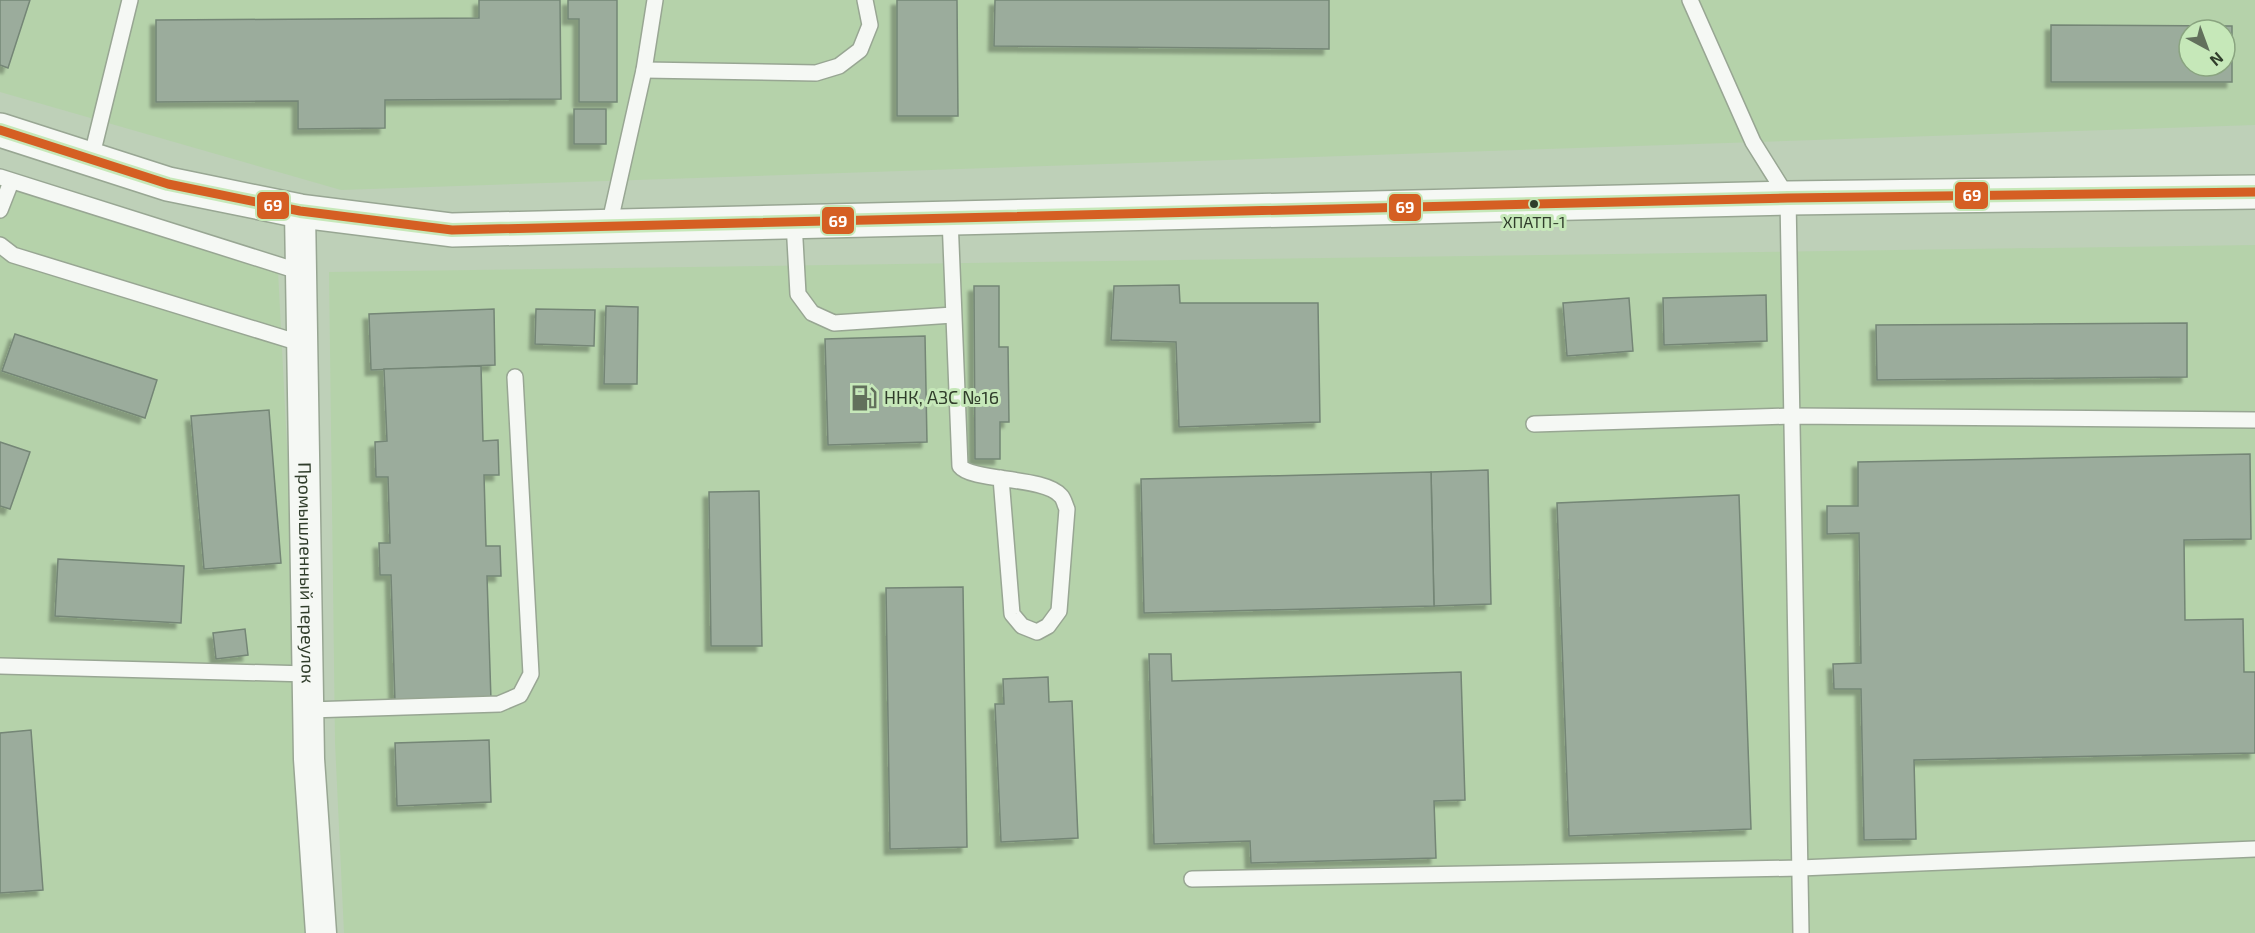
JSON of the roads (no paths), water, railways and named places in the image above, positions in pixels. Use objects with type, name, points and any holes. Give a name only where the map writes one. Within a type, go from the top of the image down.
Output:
[{"type":"street","points":[[0,130],[168,184],[300,211],[452,230],[1788,198],[2255,192]]},
{"type":"street","name":"Промышленный переулок","points":[[300,211],[309,759],[321,933]]},
{"type":"lane","points":[[90,159],[130,0]]},
{"type":"lane","points":[[609,226],[644,70],[655,0]]},
{"type":"lane","points":[[644,70],[816,72],[839,66],[860,50],[870,25],[865,0]]},
{"type":"lane","points":[[1690,0],[1753,142],[1788,198],[1801,933]]},
{"type":"lane","points":[[0,210],[5,180],[301,272]]},
{"type":"lane","points":[[950,218],[960,466],[968,471],[1047,487],[1061,495],[1067,509],[1059,611],[1048,626],[1037,632],[1022,626],[1012,614],[1001,478]]},
{"type":"lane","points":[[794,222],[798,294],[812,313],[834,323],[953,315]]},
{"type":"lane","points":[[0,245],[13,255],[303,344]]},
{"type":"lane","points":[[309,710],[499,704],[520,695],[531,674],[515,377]]},
{"type":"lane","points":[[1534,424],[1791,416],[2255,420]]},
{"type":"lane","points":[[0,666],[308,674]]},
{"type":"lane","points":[[1192,879],[1800,868],[2255,849]]},
{"type":"place","name":"ХПАТП-1","points":[[1534,204]]},
{"type":"place","name":"ННК, АЗС №16","points":[[864,398]]}]
